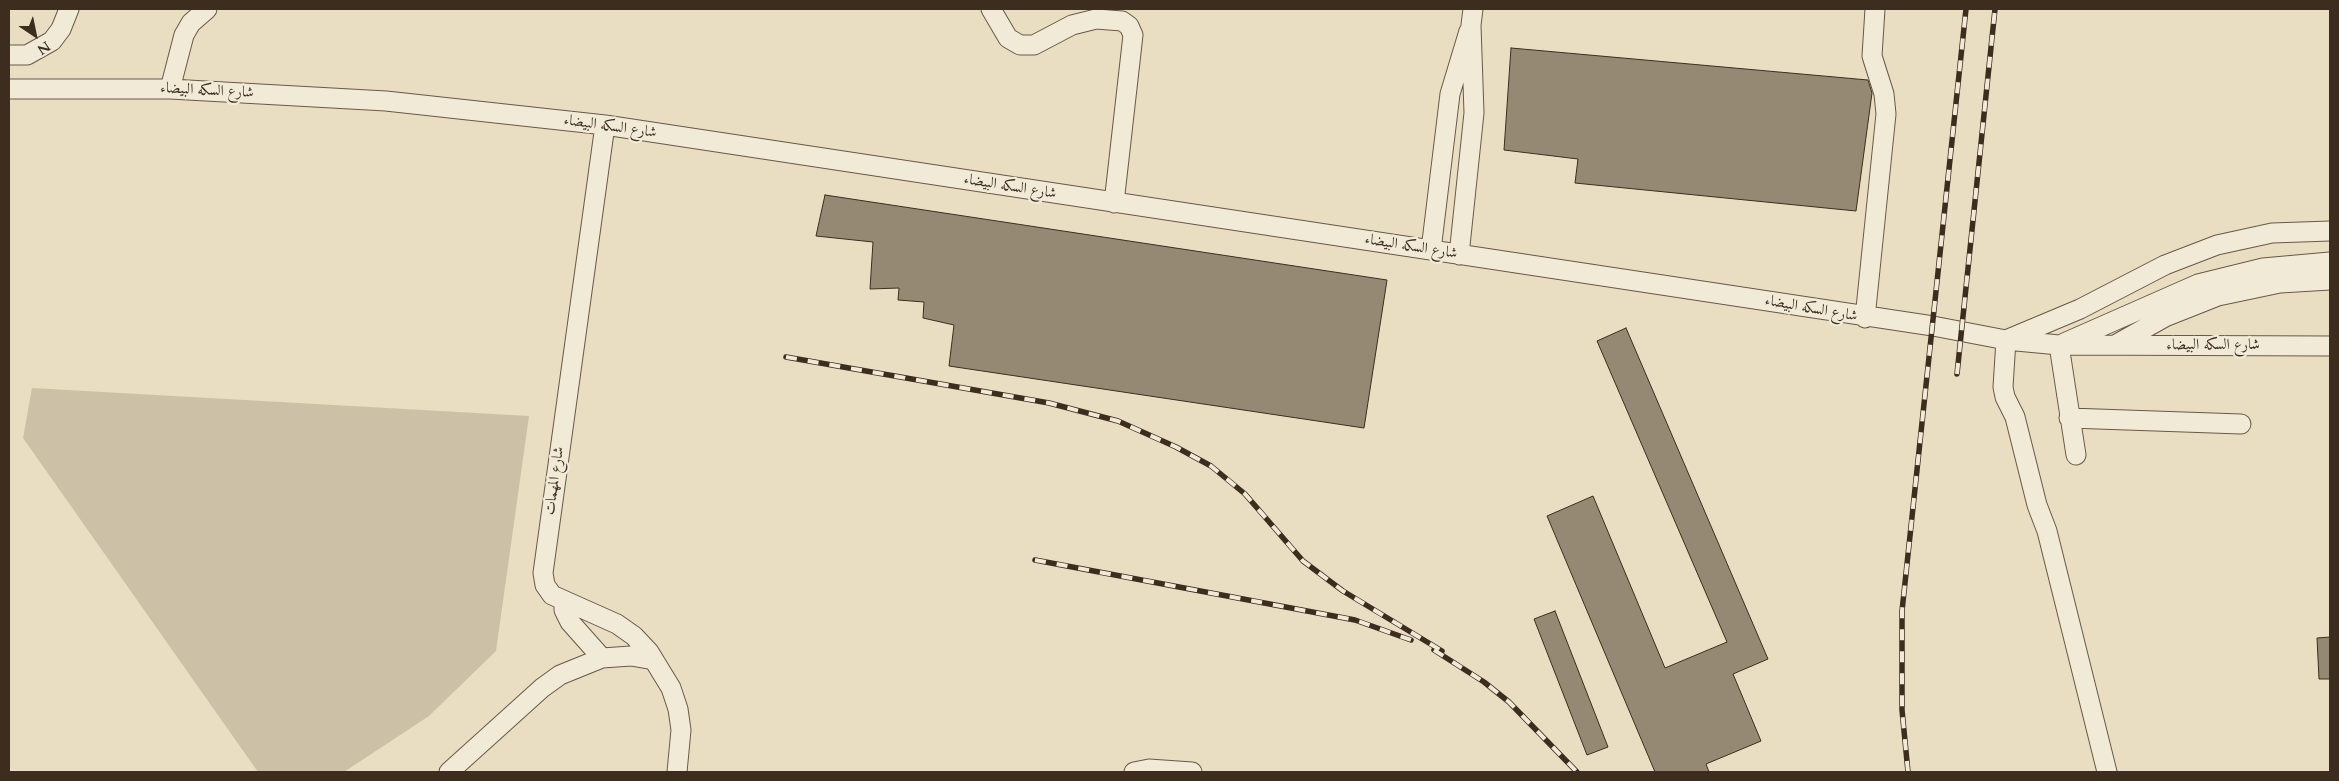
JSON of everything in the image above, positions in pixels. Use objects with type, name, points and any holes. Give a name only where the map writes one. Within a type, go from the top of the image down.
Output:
[{"type":"street","points":[[9,55],[27,55],[52,41],[61,29],[69,9]]},
{"type":"street","points":[[170,89],[184,35],[191,23],[207,9]]},
{"type":"street","points":[[991,9],[1008,38],[1020,45],[1034,45],[1072,25],[1096,19],[1122,21],[1129,26],[1132,35],[1114,202]]},
{"type":"street","points":[[1865,318],[1886,114],[1884,94],[1872,56],[1875,9]]},
{"type":"street","points":[[1431,250],[1450,94],[1472,17]]},
{"type":"street","points":[[1459,255],[1474,113],[1472,17]]},
{"type":"street","name":"شارع السكه البيضاء","points":[[9,89],[170,89],[386,101],[606,126],[1431,250],[1865,318],[1933,326],[2006,340],[2059,345],[2330,346]]},
{"type":"street","name":"شارع المهمات","points":[[606,126],[543,573],[545,585],[552,595],[564,602],[617,624],[634,636],[654,660],[671,688],[678,709],[681,730],[678,772]]},
{"type":"street","points":[[2107,772],[2047,531],[2038,505],[2015,417],[2005,397],[2003,387],[2006,340],[2080,309],[2165,265],[2217,245],[2272,233],[2330,231]]},
{"type":"street","points":[[2076,455],[2059,345],[2198,284],[2263,268],[2330,262]]},
{"type":"street","points":[[2115,345],[2165,317],[2218,296],[2280,283],[2330,280]]},
{"type":"street","points":[[2069,418],[2241,424]]},
{"type":"street","points":[[564,602],[564,610],[570,622],[602,658]]},
{"type":"street","points":[[449,772],[542,688],[560,675],[581,664],[602,658],[631,656],[654,660]]},
{"type":"street","points":[[471,772],[475,750]]},
{"type":"street","points":[[1134,772],[1148,769],[1192,772]]},
{"type":"shaded area","points":[[32,388],[529,416],[496,651],[429,716],[344,772],[258,772],[23,438]]},
{"type":"building","points":[[1511,48],[1868,80],[1872,93],[1856,211],[1575,183],[1578,159],[1504,150]]},
{"type":"building","points":[[825,195],[1387,280],[1364,428],[949,366],[954,325],[923,318],[924,302],[898,300],[899,288],[870,289],[873,242],[816,236]]},
{"type":"building","points":[[1626,328],[1768,659],[1733,674],[1761,741],[1706,764],[1709,772],[1655,772],[1547,516],[1593,496],[1665,668],[1727,642],[1597,341]]},
{"type":"building","points":[[1555,611],[1608,747],[1587,755],[1534,619]]},
{"type":"building","points":[[2330,637],[2330,679],[2319,679],[2317,638]]},
{"type":"railway","points":[[1908,772],[1902,710],[1902,611],[1966,9]]},
{"type":"railway","points":[[1957,374],[1995,9]]},
{"type":"railway","points":[[786,357],[1049,403],[1118,421],[1176,447],[1211,466],[1245,494],[1303,561],[1343,591],[1442,651]]},
{"type":"railway","points":[[1035,560],[1355,620],[1411,640]]},
{"type":"railway","points":[[1434,650],[1484,682],[1509,702],[1577,772]]}]
